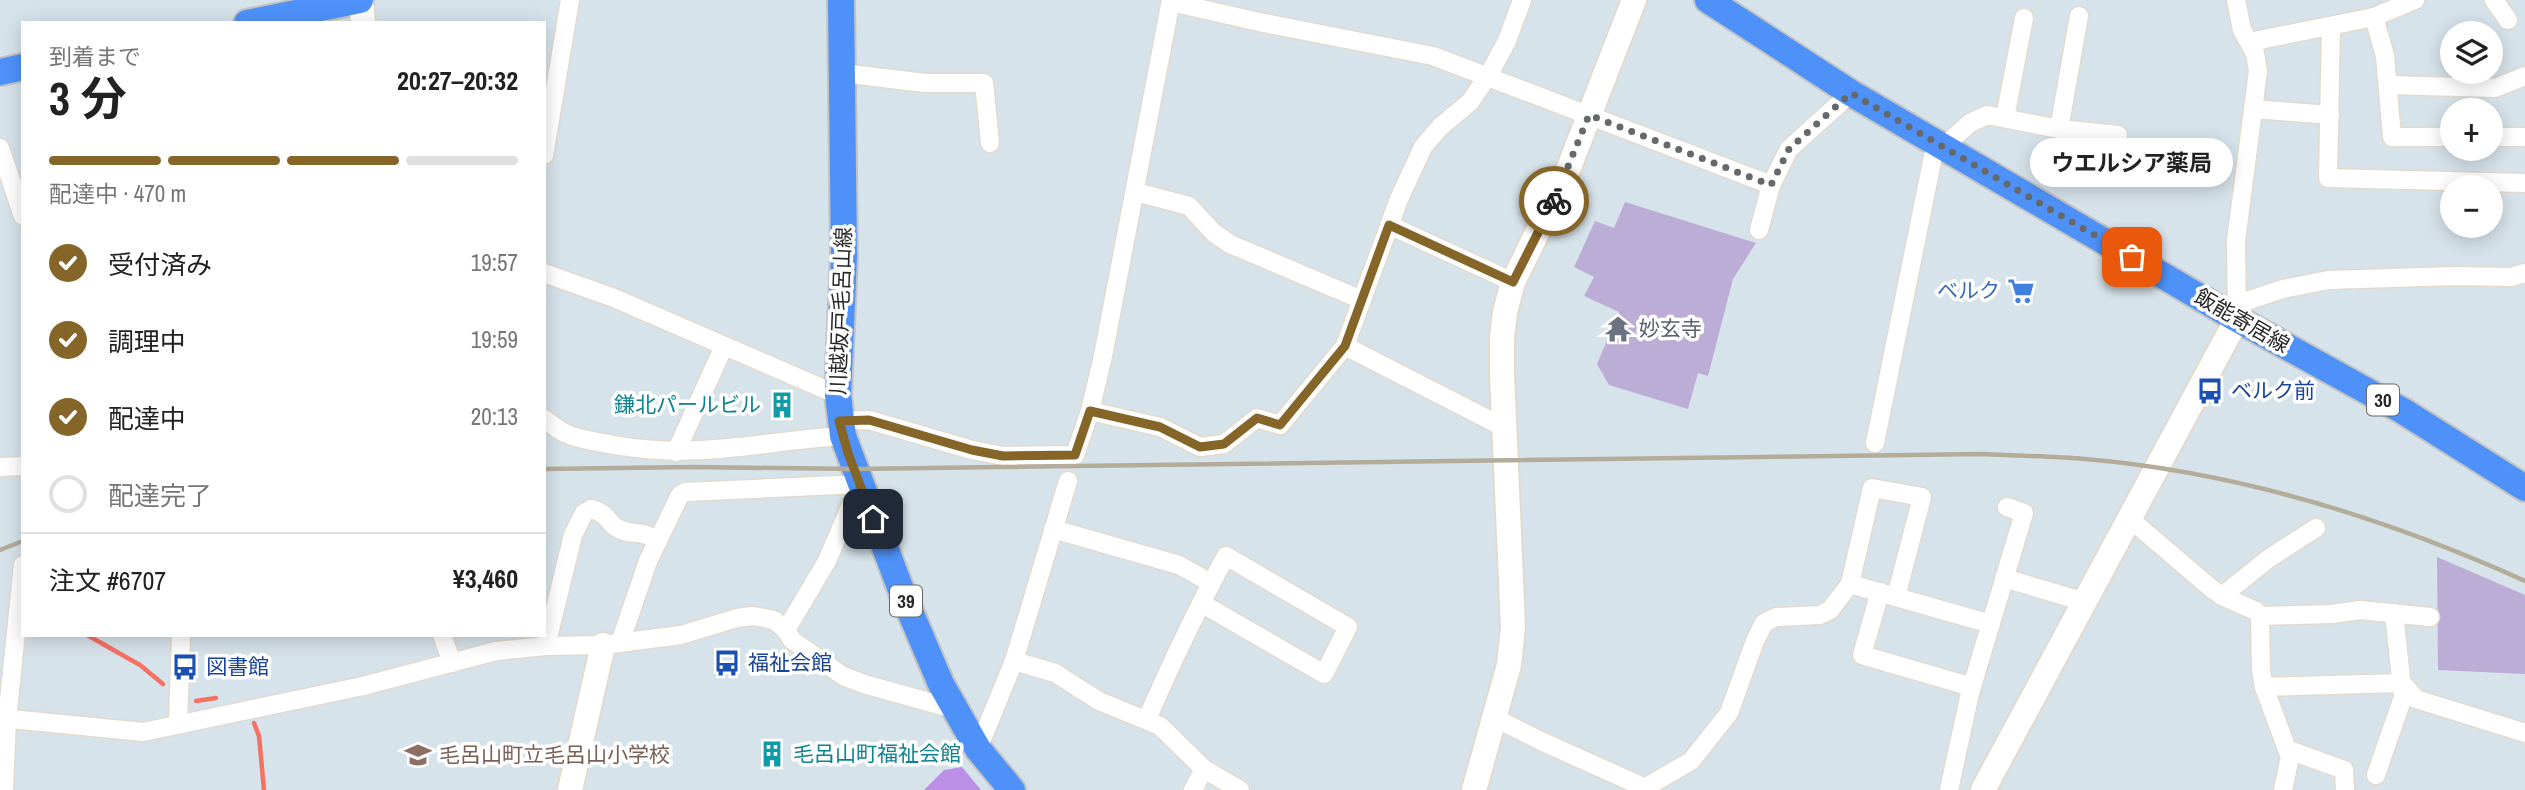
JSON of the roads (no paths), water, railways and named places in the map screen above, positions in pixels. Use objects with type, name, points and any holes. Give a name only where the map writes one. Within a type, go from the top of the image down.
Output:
[{"type":"main road","points":[[257,21],[360,0]]},
{"type":"main road","name":"川越坂戸毛呂山線","points":[[841,0],[844,256],[838,395],[841,428],[860,484],[931,662],[954,709],[978,749],[1012,790]]},
{"type":"main road","name":"飯能寄居線","points":[[1707,0],[1851,93],[2237,312],[2525,488]]},
{"type":"main road","points":[[0,72],[21,67]]},
{"type":"street","points":[[360,0],[363,21]]},
{"type":"street","points":[[546,143],[569,0]]},
{"type":"street","points":[[1090,411],[1160,427],[1200,447],[1224,444],[1257,418],[1280,425],[1345,346],[1389,225],[1423,146],[1440,127],[1470,102],[1488,76],[1507,41],[1522,0]]},
{"type":"street","points":[[1474,790],[1509,665],[1513,628],[1502,337],[1505,312],[1513,282],[1551,208],[1634,0]]},
{"type":"street","points":[[1983,790],[2130,519],[2237,312],[2236,241],[2255,109],[2257,62],[2242,30],[2236,0]]},
{"type":"street","points":[[2249,41],[2374,18],[2416,0]]},
{"type":"street","points":[[2494,0],[2508,20]]},
{"type":"street","points":[[546,420],[565,433],[585,439],[676,452],[751,447],[869,420],[972,450],[1003,456],[1075,455],[1090,411],[1103,356],[1171,1],[1259,22],[1433,56],[1771,185]]},
{"type":"street","points":[[2059,129],[2079,16]]},
{"type":"street","points":[[2374,18],[2385,55],[2392,137],[2440,137]]},
{"type":"street","points":[[2006,118],[2024,19]]},
{"type":"street","points":[[2331,27],[2328,178],[2525,183]]},
{"type":"street","points":[[842,73],[925,83],[984,83],[990,143]]},
{"type":"street","points":[[2389,85],[2495,88],[2525,76]]},
{"type":"street","points":[[1759,230],[1771,185],[1789,149],[1851,93]]},
{"type":"street","points":[[2255,109],[2330,115]]},
{"type":"street","points":[[1875,443],[1940,144],[1970,123],[1987,116],[2059,129],[2118,135]]},
{"type":"street","points":[[2503,137],[2525,137]]},
{"type":"street","points":[[0,148],[21,210]]},
{"type":"street","points":[[1136,192],[1189,206],[1214,233],[1230,244],[1362,300]]},
{"type":"street","points":[[1389,225],[1513,282]]},
{"type":"street","points":[[546,274],[614,298],[838,395]]},
{"type":"street","points":[[2237,312],[2283,289],[2328,280],[2454,276],[2511,278],[2525,274]]},
{"type":"street","points":[[676,452],[724,346]]},
{"type":"street","points":[[1345,346],[1505,428]]},
{"type":"street","points":[[0,467],[21,466]]},
{"type":"street","points":[[978,749],[1014,661],[1068,481]]},
{"type":"street","points":[[570,790],[611,644],[680,495],[685,492],[860,484],[827,561],[786,630]]},
{"type":"street","points":[[1495,718],[1543,743],[1648,788],[1691,761],[1729,713],[1755,641],[1764,624],[1776,617],[1820,615],[1830,610],[1850,583],[1872,488],[1922,497],[1888,595],[1862,655],[1972,687]]},
{"type":"street","points":[[1949,790],[1972,687],[2024,513],[2007,508]]},
{"type":"street","points":[[546,646],[573,535],[584,513],[591,509],[603,512],[618,529],[648,534],[657,541]]},
{"type":"street","points":[[2130,519],[2222,596],[2256,611],[2260,617],[2264,687],[2289,750],[2290,762],[2283,790]]},
{"type":"street","points":[[2222,596],[2268,559],[2316,528]]},
{"type":"street","points":[[1053,529],[1179,565],[1212,583]]},
{"type":"street","points":[[1147,719],[1200,603],[1226,556],[1348,627],[1324,674],[1200,603]]},
{"type":"street","points":[[2004,578],[2085,602]]},
{"type":"street","points":[[4,790],[3,719],[21,580]]},
{"type":"street","points":[[1850,583],[1991,624]]},
{"type":"street","points":[[2260,617],[2360,610],[2430,617]]},
{"type":"street","points":[[2376,775],[2403,697],[2394,613]]},
{"type":"street","points":[[3,719],[143,732],[363,686],[452,663],[496,643],[546,646],[611,644],[681,635],[737,618],[753,616],[774,620],[786,630],[792,640],[844,676],[954,709]]},
{"type":"street","points":[[178,723],[181,637]]},
{"type":"street","points":[[443,637],[452,663]]},
{"type":"street","points":[[1014,661],[1055,673],[1099,701],[1160,726],[1204,769],[1232,788]]},
{"type":"street","points":[[2264,687],[2402,683]]},
{"type":"street","points":[[2402,683],[2416,699],[2525,733]]},
{"type":"street","points":[[2289,750],[2344,771],[2345,790]]},
{"type":"street","points":[[1193,790],[1204,769]]},
{"type":"waterway","points":[[91,637],[140,665],[163,684]]},
{"type":"waterway","points":[[196,701],[216,698]]},
{"type":"waterway","points":[[254,723],[259,736],[264,790]]},
{"type":"railway","points":[[546,469],[854,469],[1983,454],[2060,457],[2142,465],[2199,475],[2310,501],[2419,537],[2525,581]]},
{"type":"railway","points":[[0,550],[21,542]]},
{"type":"place","name":"ウエルシア薬局","points":[[2132,257]]},
{"type":"place","name":"ベルク","points":[[2021,291]]},
{"type":"place","name":"妙玄寺","points":[[1618,329]]},
{"type":"place","name":"ベルク前","points":[[2210,391]]},
{"type":"place","name":"鎌北パールビル","points":[[782,405]]},
{"type":"place","name":"福祉会館","points":[[727,663]]},
{"type":"place","name":"図書館","points":[[185,667]]},
{"type":"place","name":"毛呂山町福祉会館","points":[[772,754]]},
{"type":"place","name":"毛呂山町立毛呂山小学校","points":[[418,755]]}]
